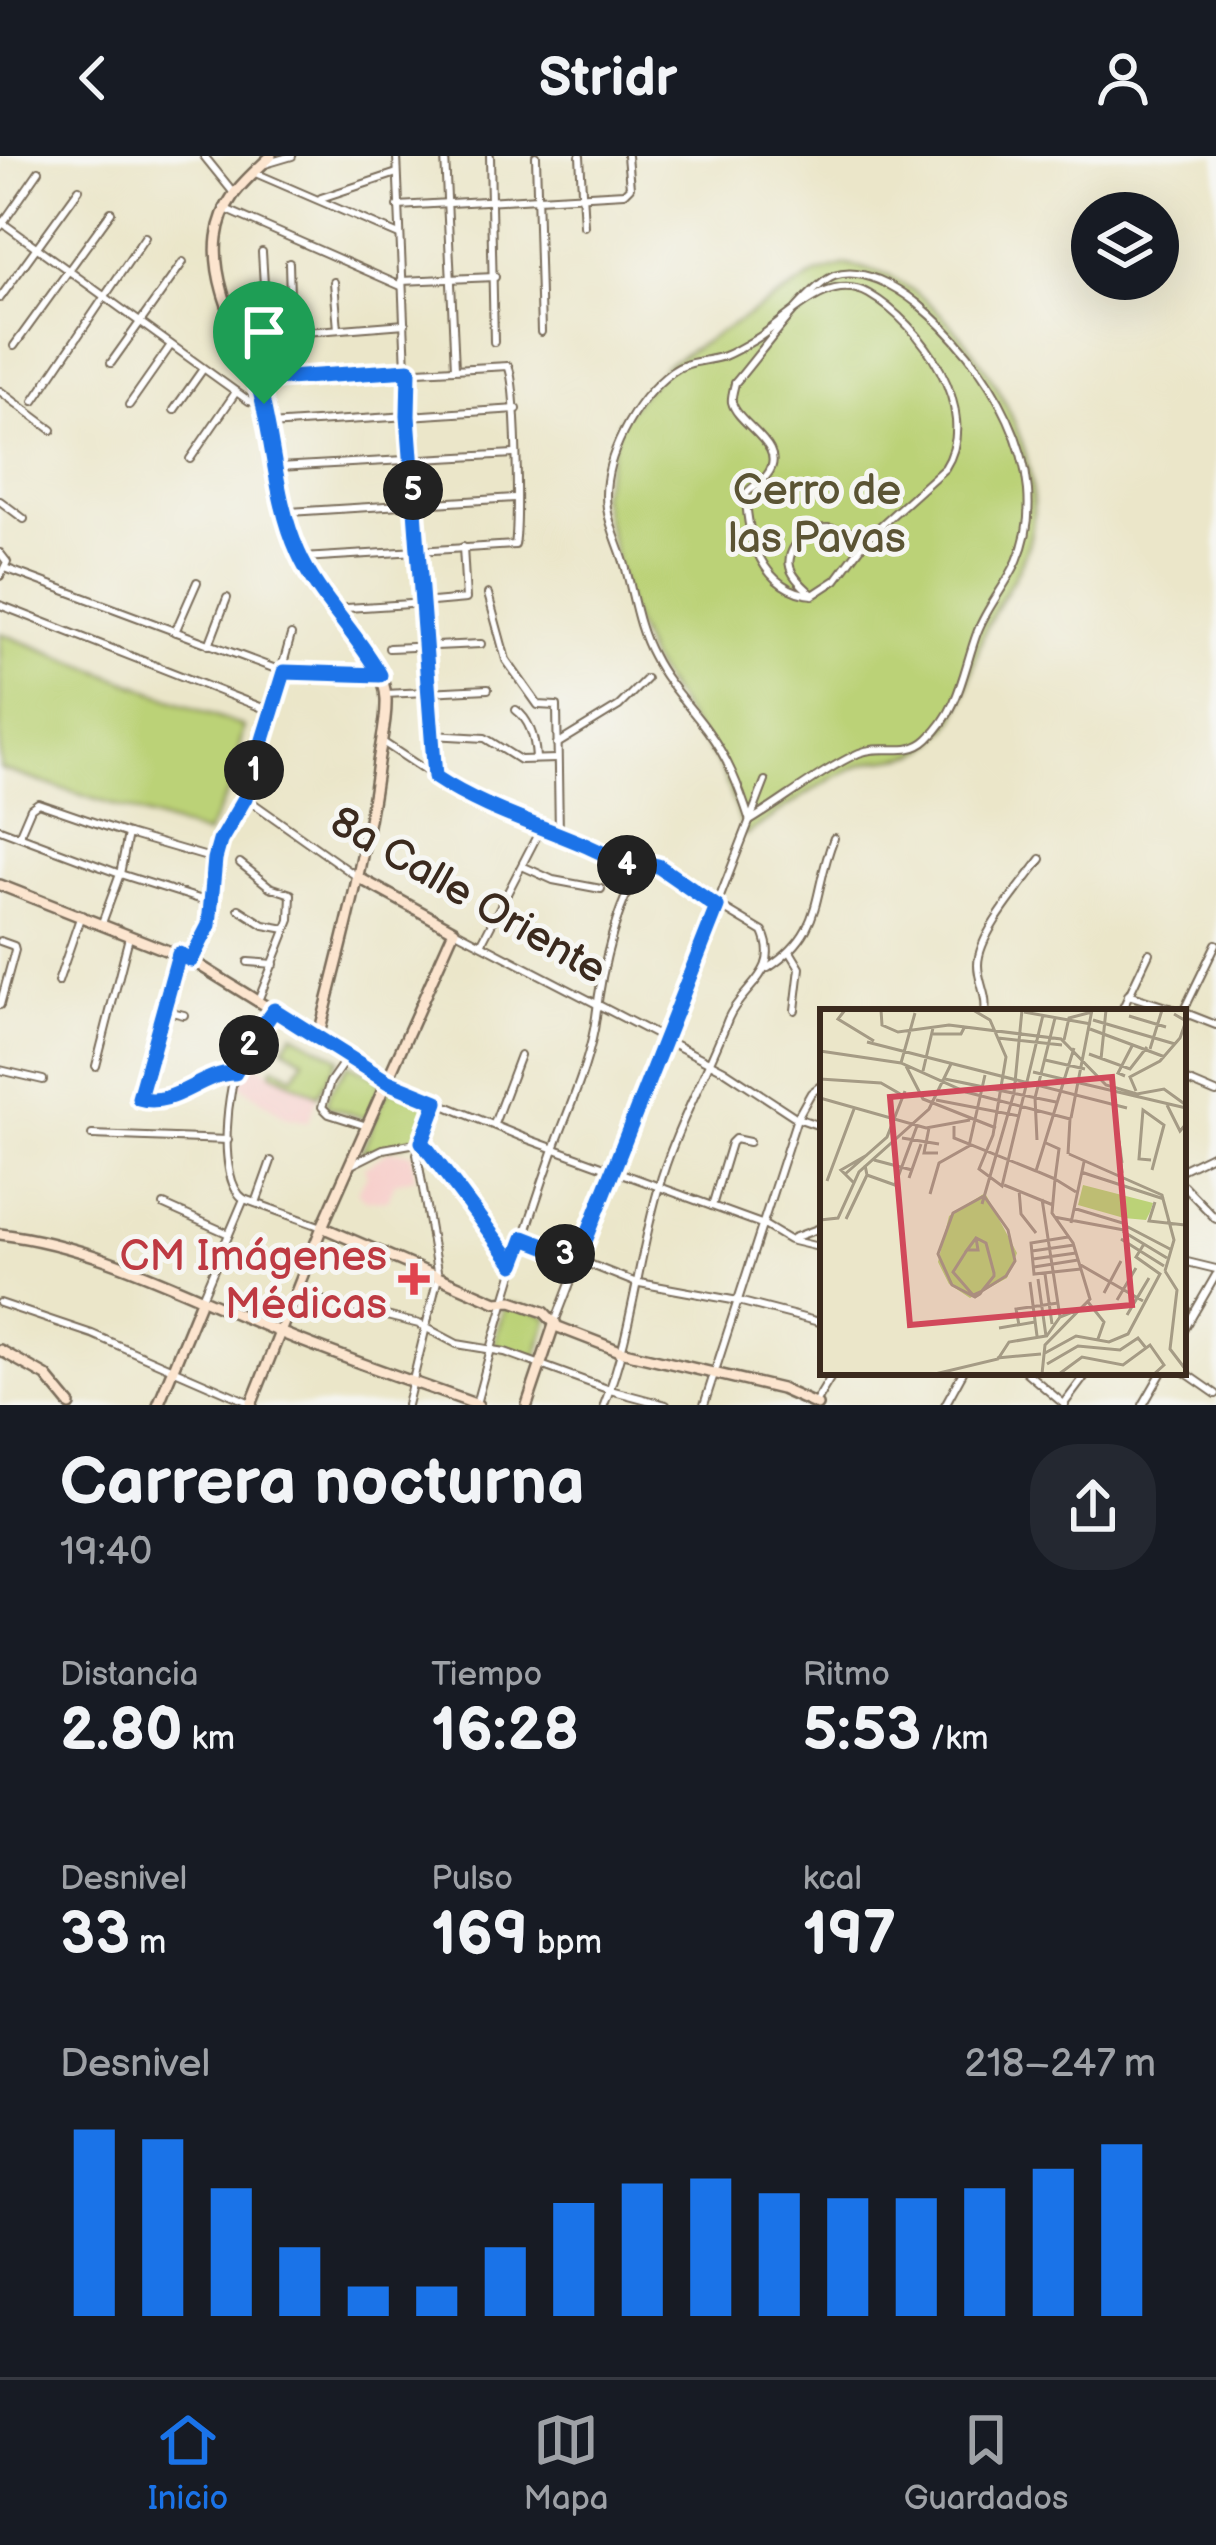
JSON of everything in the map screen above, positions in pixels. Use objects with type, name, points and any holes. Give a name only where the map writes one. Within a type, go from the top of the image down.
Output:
[{"type":"street","points":[[204,156],[233,192]]},
{"type":"street","points":[[271,156],[233,192],[224,208],[217,238],[218,266],[264,404],[285,512],[301,558],[380,675],[386,694],[358,878],[318,1038]]},
{"type":"street","points":[[257,169],[292,156]]},
{"type":"street","points":[[397,156],[413,504],[435,777]]},
{"type":"street","points":[[445,156],[455,368]]},
{"type":"street","points":[[490,156],[494,342]]},
{"type":"street","points":[[536,156],[541,332]]},
{"type":"street","points":[[580,156],[584,226]]},
{"type":"street","points":[[398,206],[628,192],[627,156]]},
{"type":"street","points":[[257,169],[399,235]]},
{"type":"street","points":[[39,171],[1,223],[249,401],[264,404]]},
{"type":"street","points":[[317,199],[397,173]]},
{"type":"street","points":[[0,298],[79,189]]},
{"type":"street","points":[[224,208],[401,283],[495,277]]},
{"type":"street","points":[[14,346],[111,212]]},
{"type":"street","points":[[34,401],[145,238]]},
{"type":"street","points":[[262,253],[267,335]]},
{"type":"street","points":[[111,363],[183,262]]},
{"type":"street","points":[[289,263],[291,333]]},
{"type":"street","points":[[750,820],[721,750],[668,683],[650,652],[606,505],[608,481],[625,431],[668,375],[684,364],[724,356],[760,337],[804,303],[834,290],[868,294],[939,364],[943,382],[955,400],[957,440],[945,468],[868,536],[836,580],[813,595],[789,589],[763,566],[751,536],[746,494],[767,476],[772,459],[769,448],[732,405],[732,396],[735,383],[804,303],[830,278],[861,274],[909,297],[942,324],[1000,400],[1018,442],[1027,528],[1016,563],[991,600],[976,636],[961,690],[925,743],[902,751],[864,751],[750,820]]},
{"type":"street","points":[[334,282],[338,329]]},
{"type":"street","points":[[242,337],[405,324]]},
{"type":"street","points":[[129,405],[172,345]]},
{"type":"street","points":[[257,380],[508,366],[517,410],[515,544],[301,558]]},
{"type":"street","points":[[174,410],[203,369]]},
{"type":"street","points":[[0,391],[52,430]]},
{"type":"street","points":[[190,459],[236,392]]},
{"type":"street","points":[[269,425],[517,410]]},
{"type":"street","points":[[278,467],[514,454]]},
{"type":"street","points":[[285,512],[515,498]]},
{"type":"street","points":[[0,501],[24,519]]},
{"type":"street","points":[[813,595],[789,569],[790,554],[808,529],[868,536]]},
{"type":"street","points":[[421,603],[466,599],[463,547]]},
{"type":"street","points":[[0,553],[7,559],[2,572],[284,672],[380,675]]},
{"type":"street","points":[[175,632],[197,582]]},
{"type":"street","points":[[488,594],[506,660],[538,705],[557,706],[559,834]]},
{"type":"street","points":[[209,645],[227,598]]},
{"type":"street","points":[[331,608],[410,604]]},
{"type":"street","points":[[0,605],[273,712]]},
{"type":"street","points":[[191,960],[209,925],[220,841],[245,798],[292,634]]},
{"type":"street","points":[[389,648],[481,644]]},
{"type":"street","points":[[557,744],[619,706],[646,679]]},
{"type":"street","points":[[386,694],[488,688]]},
{"type":"street","points":[[516,710],[525,716],[536,758]]},
{"type":"street","points":[[432,735],[485,738],[520,760],[557,759]]},
{"type":"street","points":[[381,740],[469,799],[638,872]]},
{"type":"street","points":[[527,1405],[578,1259],[765,781]]},
{"type":"street","name":"8a Calle Oriente","points":[[245,798],[358,878],[711,1064],[797,1118],[820,1125]]},
{"type":"street","points":[[20,836],[31,808],[38,803],[215,859]]},
{"type":"street","points":[[482,943],[541,828]]},
{"type":"street","points":[[0,829],[212,904]]},
{"type":"street","points":[[102,923],[129,834]]},
{"type":"street","points":[[604,1405],[671,1149],[729,1015],[766,969],[791,952],[814,916],[834,838]]},
{"type":"street","points":[[986,1009],[978,970],[980,944],[1041,859]]},
{"type":"street","points":[[240,863],[270,887],[291,895],[286,929],[259,1001]]},
{"type":"street","points":[[0,1234],[48,1241],[477,1405],[514,1264],[583,1072],[605,958],[638,872],[649,864],[658,866],[717,907],[764,932],[766,969]]},
{"type":"street","points":[[522,866],[553,880],[602,889]]},
{"type":"street","points":[[0,885],[191,960],[388,1082],[554,1149],[764,1225],[789,1240],[820,1247]]},
{"type":"street","points":[[239,909],[257,922],[286,929]]},
{"type":"street","points":[[58,982],[81,915]]},
{"type":"street","points":[[0,1303],[92,1334],[252,1404],[322,1227],[454,930]]},
{"type":"street","points":[[96,1066],[130,934]]},
{"type":"street","points":[[0,941],[14,950],[0,1005]]},
{"type":"street","points":[[1184,1009],[1216,944]]},
{"type":"street","points":[[791,952],[800,968],[795,1010]]},
{"type":"street","points":[[1121,1009],[1149,953]]},
{"type":"street","points":[[179,954],[139,1098],[166,1098],[220,1074],[235,1073]]},
{"type":"street","points":[[248,962],[274,964]]},
{"type":"street","points":[[1128,995],[1172,1009]]},
{"type":"street","points":[[163,1010],[184,1015]]},
{"type":"street","points":[[274,1010],[242,1056],[230,1087],[230,1177],[234,1192],[244,1199],[502,1302],[544,1312],[561,1328],[620,1352],[782,1389],[815,1404],[832,1375]]},
{"type":"street","points":[[1186,1014],[1216,1025]]},
{"type":"street","points":[[494,1125],[520,1055]]},
{"type":"street","points":[[348,1056],[330,1082],[322,1107],[328,1114],[368,1126]]},
{"type":"street","points":[[0,1070],[43,1080]]},
{"type":"street","points":[[1186,1079],[1216,1093]]},
{"type":"street","points":[[704,1405],[797,1118],[820,1086]]},
{"type":"street","points":[[406,1405],[438,1277],[417,1157],[437,1102]]},
{"type":"street","points":[[92,1135],[228,1140]]},
{"type":"street","points":[[712,1207],[731,1143],[735,1139],[749,1142]]},
{"type":"street","points":[[351,1165],[383,1149],[422,1142]]},
{"type":"street","points":[[422,1142],[514,1264]]},
{"type":"street","points":[[1186,1168],[1216,1153]]},
{"type":"street","points":[[256,1203],[271,1161]]},
{"type":"street","points":[[1186,1188],[1216,1219]]},
{"type":"street","points":[[158,1405],[244,1199]]},
{"type":"street","points":[[164,1205],[229,1234]]},
{"type":"street","points":[[789,1240],[820,1228]]},
{"type":"street","points":[[524,1238],[634,1282],[820,1322]]},
{"type":"street","points":[[1186,1262],[1216,1272],[1186,1327]]},
{"type":"street","points":[[297,1294],[428,1328],[457,1344],[540,1364],[666,1405]]},
{"type":"street","points":[[0,1350],[46,1376],[70,1405]]},
{"type":"street","points":[[1186,1373],[1216,1394]]},
{"type":"street","points":[[945,1405],[960,1375]]},
{"type":"street","points":[[1030,1375],[1065,1405],[1086,1375]]},
{"type":"street","points":[[1143,1405],[1160,1375]]},
{"type":"shaded area","points":[[245,1059],[318,1095],[308,1122],[285,1117],[236,1082]]},
{"type":"shaded area","points":[[389,1151],[412,1153],[415,1178],[395,1182],[388,1200],[365,1200],[357,1191],[367,1175],[364,1167]]},
{"type":"green space","name":"Cerro de las Pavas","points":[[846,265],[898,281],[925,300],[975,354],[1014,421],[1026,457],[1032,526],[1019,568],[984,633],[961,704],[937,741],[915,755],[853,768],[745,835],[722,771],[649,659],[627,605],[600,495],[620,420],[666,365],[817,274]]},
{"type":"green space","points":[[0,633],[244,727],[229,790],[206,835],[0,769]]},
{"type":"green space","points":[[293,1033],[339,1058],[318,1095],[271,1072],[274,1066],[294,1076],[304,1059],[284,1047]]},
{"type":"green space","points":[[349,1064],[380,1079],[366,1119],[326,1106],[329,1092]]},
{"type":"green space","points":[[388,1089],[416,1096],[434,1111],[414,1139],[361,1153]]},
{"type":"green space","points":[[505,1305],[548,1317],[537,1358],[493,1346]]},
{"type":"place","name":"CM Imágenes Médicas","points":[[414,1279]]},
{"type":"route","points":[[409,370],[413,504],[435,777],[469,799],[577,841],[638,872],[649,864],[658,866],[717,907],[578,1259],[524,1238],[514,1264],[422,1142],[437,1102],[388,1082],[274,1010],[235,1073],[220,1074],[166,1098],[139,1098],[179,954],[191,960],[209,925],[220,841],[245,798],[284,672],[380,675],[319,593],[298,554],[286,522],[264,404],[257,380],[409,370]]}]
